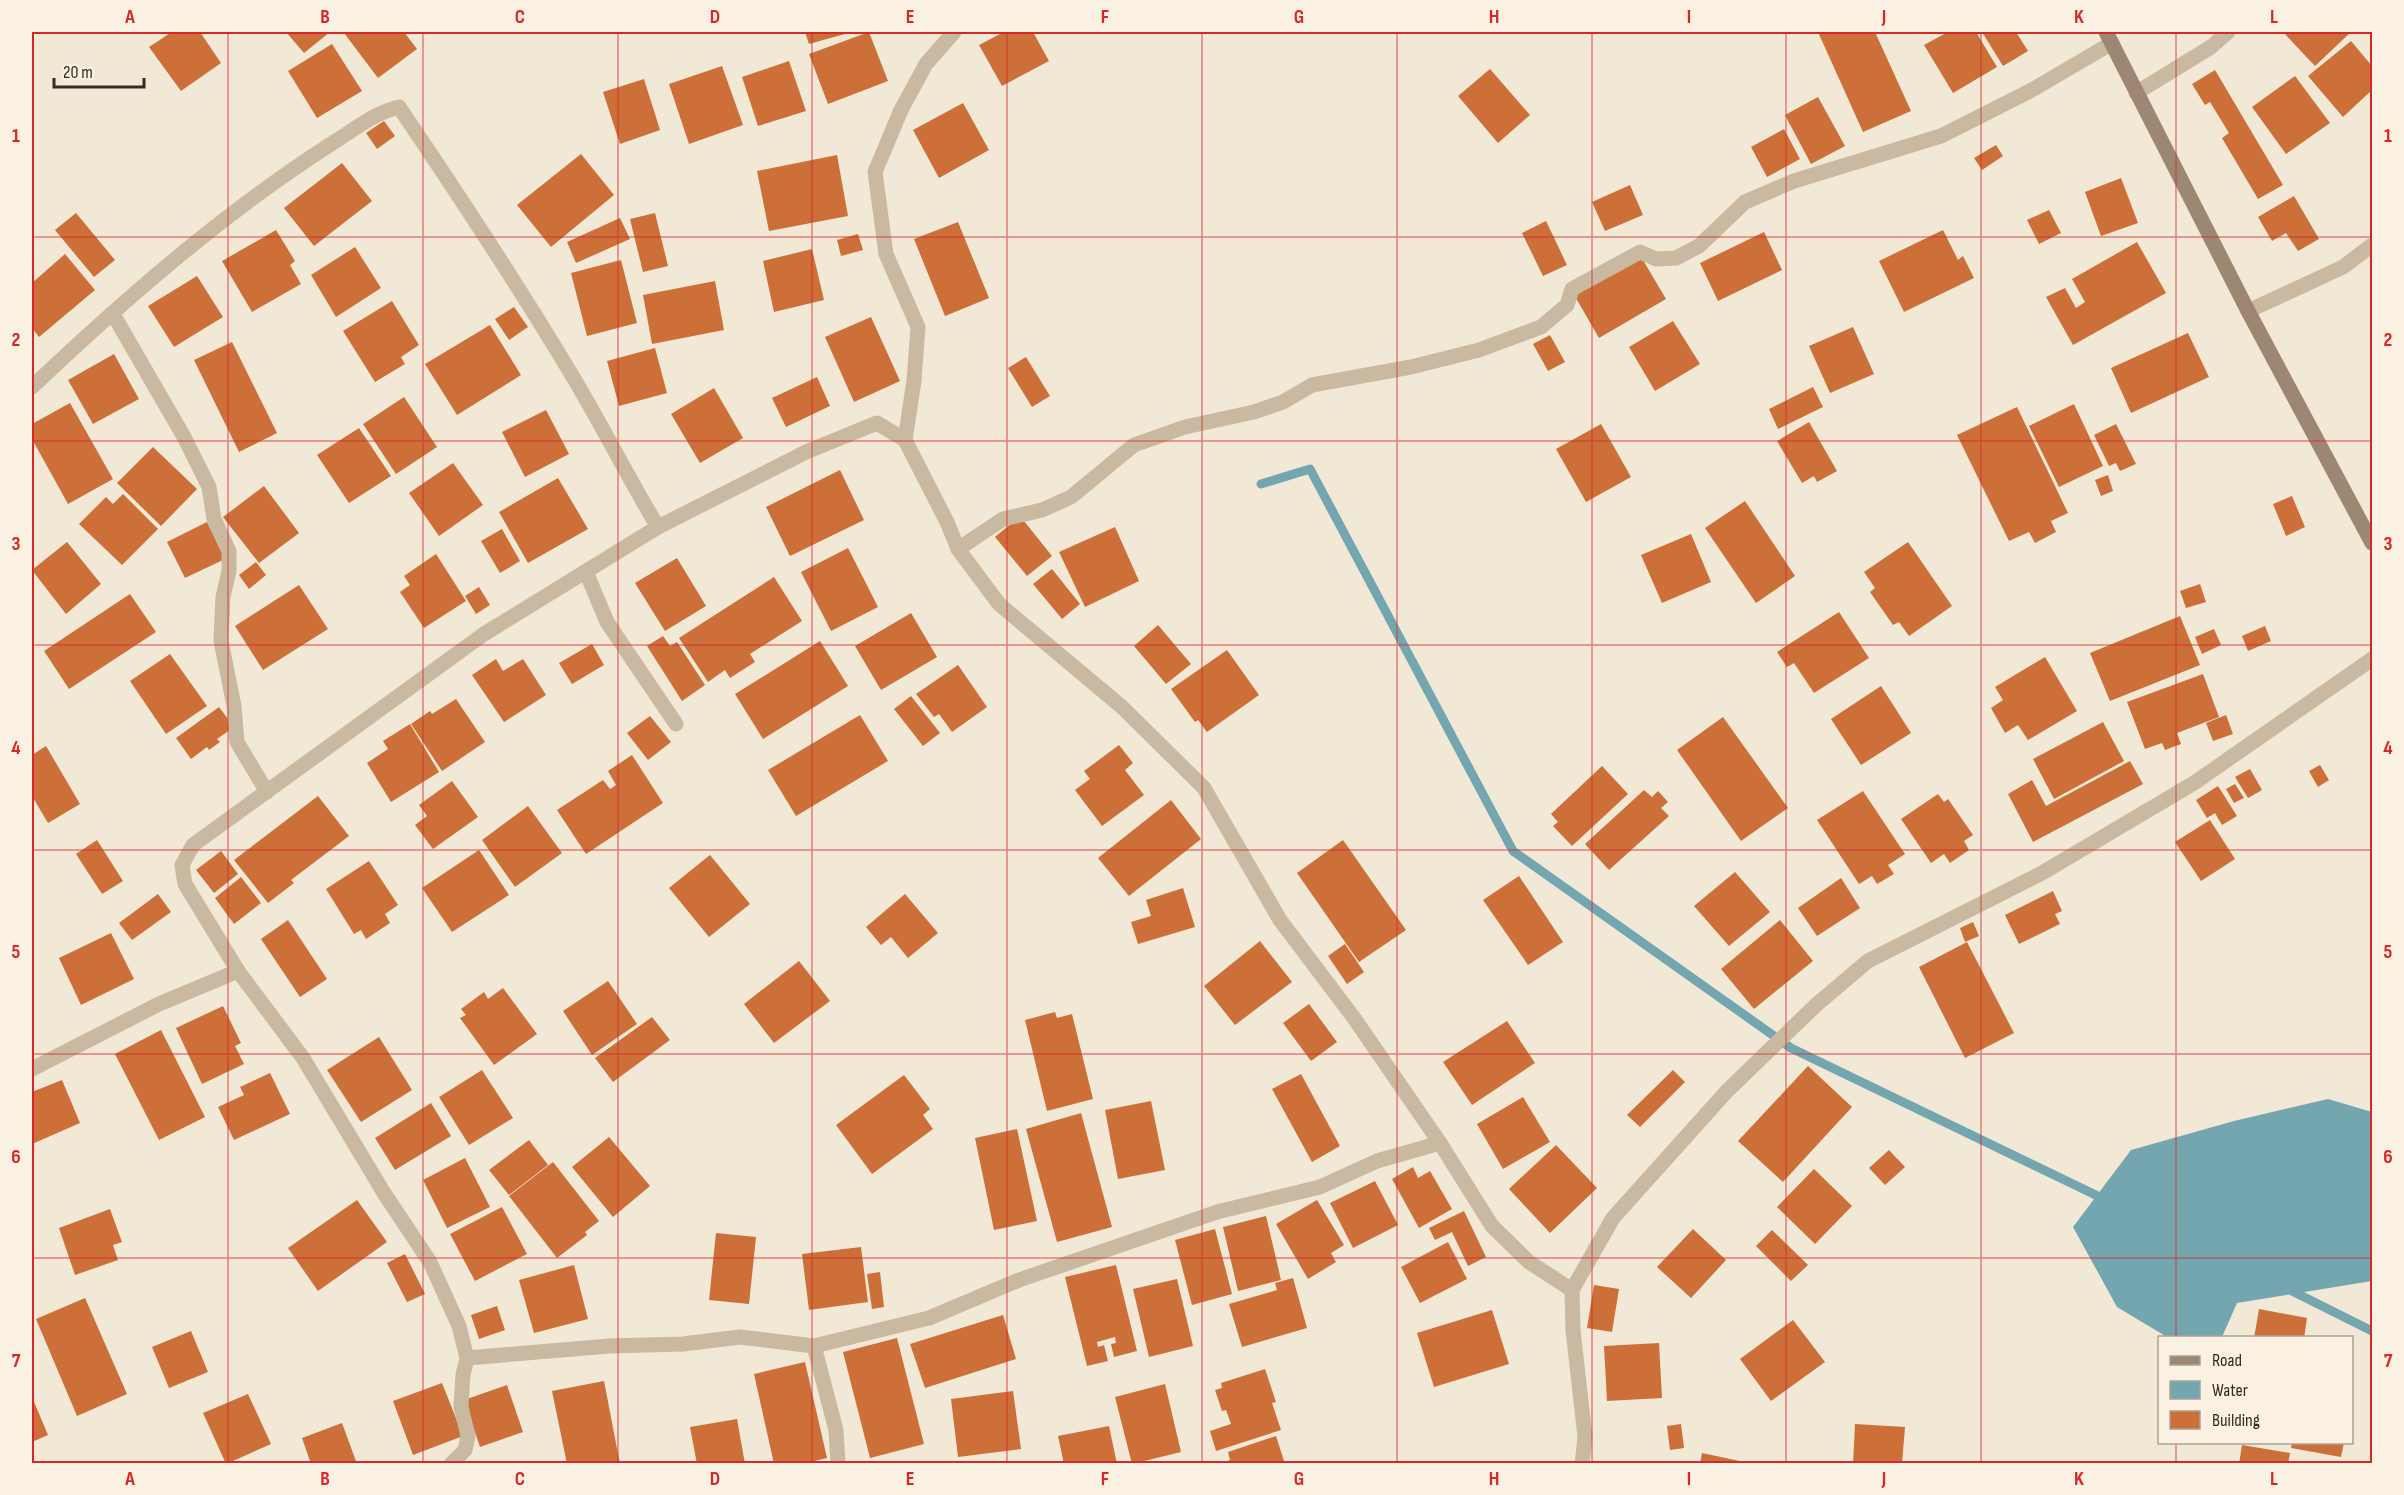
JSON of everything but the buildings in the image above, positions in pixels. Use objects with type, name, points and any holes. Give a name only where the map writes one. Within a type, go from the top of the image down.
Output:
[{"type":"main road","points":[[2109,37],[2248,311],[2373,543]]},
{"type":"street","points":[[905,440],[915,381],[918,327],[886,254],[875,172],[901,110],[926,63],[954,32]]},
{"type":"street","points":[[2136,93],[2211,47],[2228,32]]},
{"type":"street","points":[[958,549],[1003,519],[1042,510],[1071,497],[1134,445],[1185,427],[1263,409],[1283,402],[1312,385],[1411,367],[1479,350],[1541,327],[1567,305],[1572,288],[1640,252],[1656,259],[1676,258],[1699,246],[1745,202],[1794,181],[1941,136],[2030,91],[2109,37]]},
{"type":"street","points":[[32,387],[113,314],[236,210],[314,155],[383,111],[399,107],[466,205],[571,373],[632,485],[658,527]]},
{"type":"street","points":[[2248,311],[2343,267],[2373,245]]},
{"type":"street","points":[[113,314],[184,437],[209,487],[214,519],[229,551],[229,571],[223,597],[221,641],[234,706],[237,742],[267,792]]},
{"type":"street","points":[[451,1464],[465,1450],[468,1436],[461,1407],[467,1358],[459,1326],[430,1262],[384,1193],[303,1058],[238,970],[185,884],[182,865],[193,845],[484,634],[658,527],[806,452],[877,423],[905,440],[947,522],[958,549],[999,604],[1122,707],[1204,788],[1280,920],[1354,1018],[1440,1143],[1492,1226],[1529,1262],[1572,1290]]},
{"type":"street","points":[[586,572],[607,622],[676,724]]},
{"type":"street","points":[[1582,1464],[1585,1437],[1572,1330],[1572,1290],[1612,1218],[1719,1099],[1816,1005],[1868,961],[2042,873],[2194,783],[2373,658]]},
{"type":"street","points":[[32,1069],[159,1004],[238,970]]},
{"type":"street","points":[[467,1358],[609,1346],[683,1344],[740,1336],[814,1346],[929,1318],[1019,1280],[1217,1212],[1320,1187],[1377,1161],[1440,1143]]},
{"type":"street","points":[[814,1346],[836,1430],[838,1464]]},
{"type":"water","points":[[2328,1099],[2372,1112],[2372,1281],[2237,1303],[2222,1336],[2165,1336],[2117,1307],[2073,1227],[2131,1150],[2234,1121]]},
{"type":"waterway","points":[[1261,484],[1310,469],[1513,851],[1791,1048],[2106,1200]]},
{"type":"waterway","points":[[2286,1288],[2372,1331]]}]
